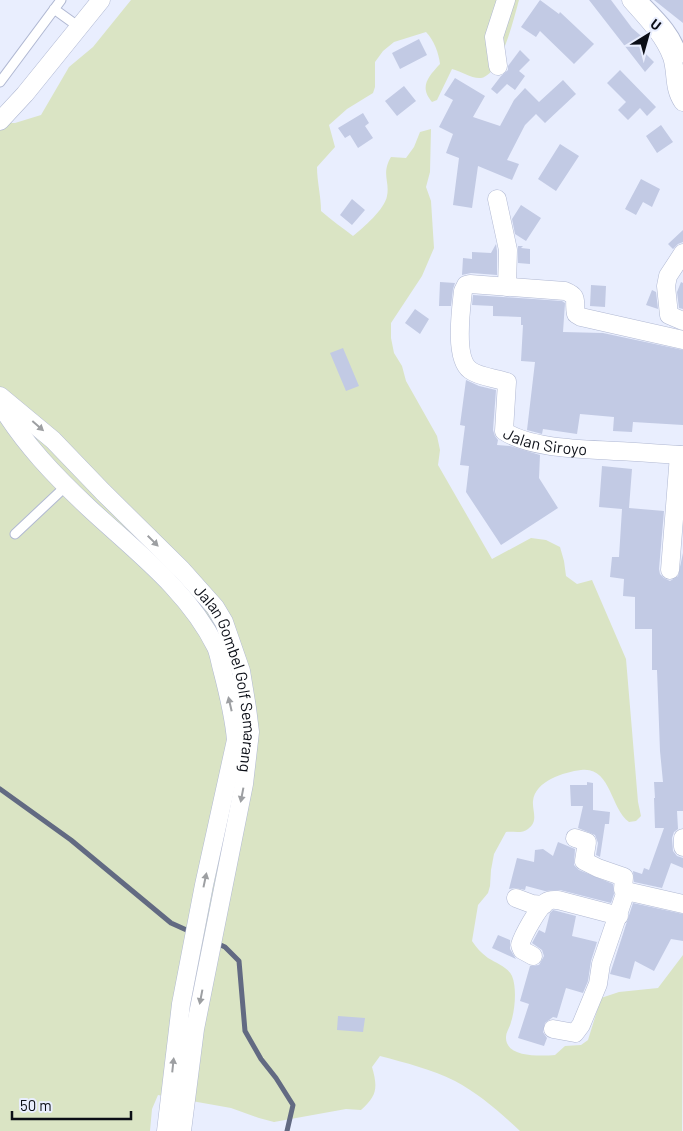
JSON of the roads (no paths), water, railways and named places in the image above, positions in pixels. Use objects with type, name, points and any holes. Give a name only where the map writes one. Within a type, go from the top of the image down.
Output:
[{"type":"street","points":[[0,121],[25,94],[101,0]]},
{"type":"street","points":[[498,66],[494,37],[506,0]]},
{"type":"street","points":[[631,0],[666,44],[672,58],[680,62],[678,95],[683,102]]},
{"type":"street","points":[[497,199],[508,250],[507,287],[565,290],[576,298],[576,314],[581,317],[683,340]]},
{"type":"street","points":[[683,253],[672,267],[666,286],[669,315],[683,320]]},
{"type":"street","name":"Jalan Siroyo","points":[[507,287],[470,284],[464,287],[460,339],[468,369],[475,373],[507,382],[504,431],[511,436],[524,441],[573,449],[681,455],[677,548],[670,570]]},
{"type":"street","name":"Jalan Gombel Golf Semarang","points":[[0,396],[53,440],[182,570],[215,608],[224,622],[224,646],[236,740],[193,939],[180,1013],[166,1131]]},
{"type":"street","name":"Jalan Gombel Golf Semarang","points":[[0,404],[14,428],[46,466],[88,508],[177,590],[224,646],[241,671],[250,732],[244,784],[195,1029],[182,1131]]},
{"type":"street","points":[[88,508],[103,492]]},
{"type":"street","points":[[575,838],[587,842],[584,862],[624,876],[623,889],[626,891],[683,904]]},
{"type":"street","points":[[683,838],[683,847]]},
{"type":"street","points":[[553,1029],[575,1033],[581,1025],[598,984],[601,964],[626,891]]},
{"type":"street","points":[[516,898],[532,904],[544,905]]},
{"type":"street","points":[[533,956],[522,950],[520,945],[527,929],[546,902],[558,900],[619,916]]},
{"type":"street","points":[[193,939],[211,947]]},
{"type":"lane","points":[[0,82],[61,0]]},
{"type":"lane","points":[[643,0],[668,25],[676,40],[680,62]]},
{"type":"lane","points":[[54,9],[79,27]]},
{"type":"lane","points":[[15,534],[66,486]]},
{"type":"waterway","points":[[0,789],[71,840],[171,923],[191,932]]},
{"type":"waterway","points":[[214,942],[225,947],[239,961],[245,1031],[261,1059],[293,1105],[287,1131]]}]
